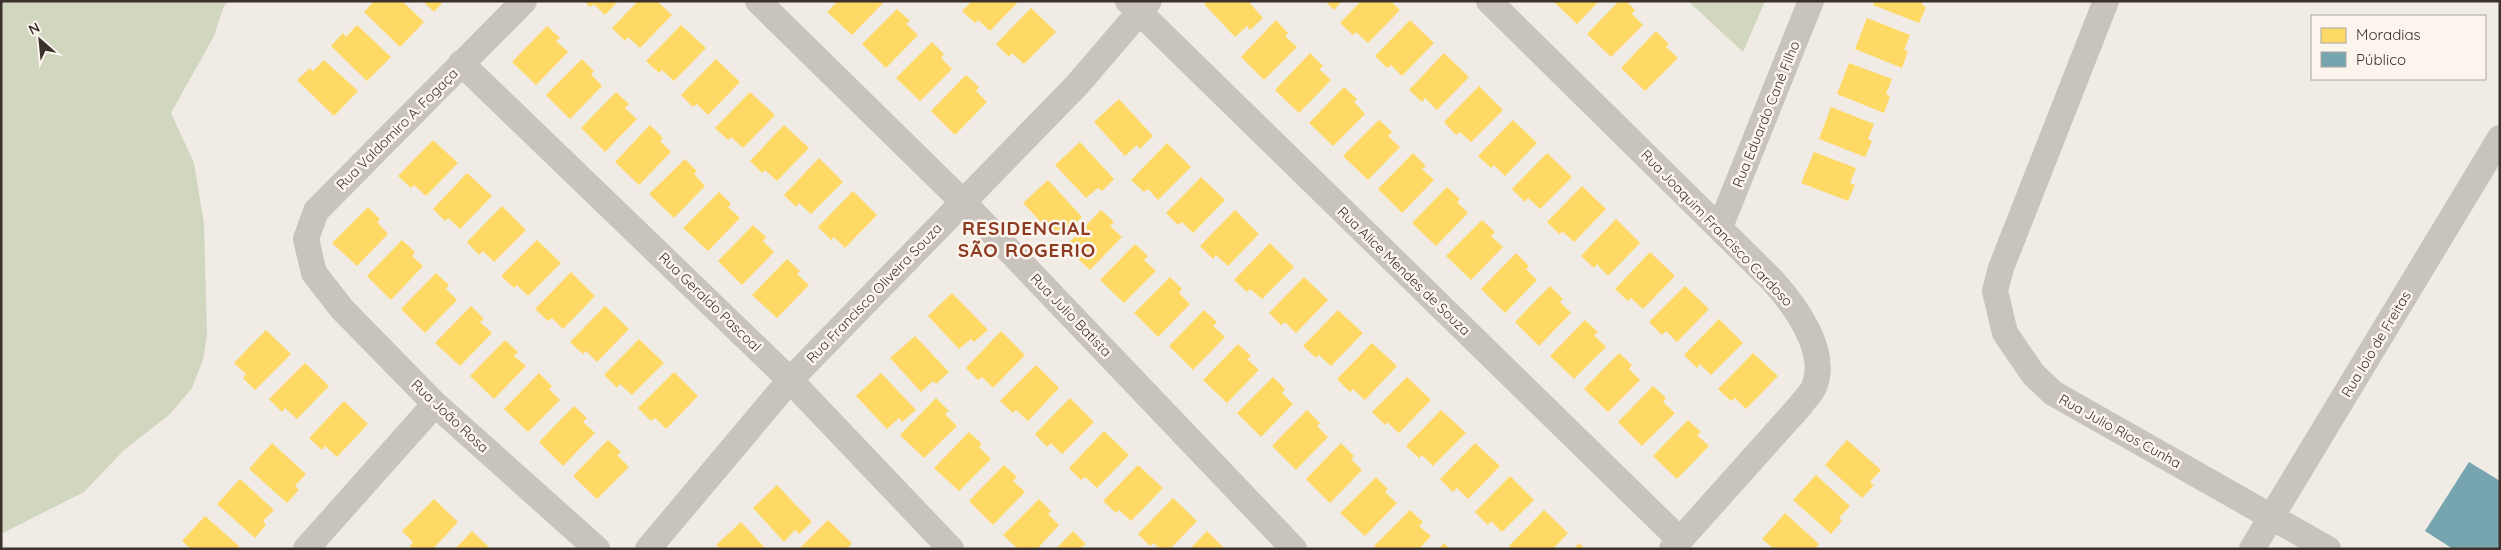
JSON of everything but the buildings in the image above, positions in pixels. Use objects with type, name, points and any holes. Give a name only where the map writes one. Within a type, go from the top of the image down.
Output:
[{"type":"street","name":"Rua Valdomiro A. Fogaça","points":[[314,273],[306,239],[316,210],[524,1]]},
{"type":"street","name":"Rua Julio Batista","points":[[758,1],[963,202],[1294,549]]},
{"type":"street","name":"Rua Joaquim Francisco Cardoso","points":[[1489,1],[1720,227],[1792,302],[1809,334],[1816,357],[1814,387],[1800,406],[1676,544]]},
{"type":"street","name":"Rua Eduardo Cané Filho","points":[[1720,227],[1811,1]]},
{"type":"street","name":"Rua Julio Rios Cunha","points":[[2106,1],[2001,268],[1995,291],[2005,333],[2033,374],[2053,393],[2273,516],[2328,549]]},
{"type":"street","name":"Rua Francisco Oliveira Souza","points":[[648,549],[790,380],[1077,85],[1139,5]]},
{"type":"street","name":"Rua Alice Mendes de Souza","points":[[1139,5],[1676,544]]},
{"type":"street","name":"Rua Geraldo Pascoal","points":[[462,63],[790,380],[951,549]]},
{"type":"street","name":"Rua Ioio de Freitas","points":[[2252,549],[2500,138]]},
{"type":"street","name":"Rua João Rosa","points":[[314,273],[342,309],[435,404],[597,549]]},
{"type":"street","points":[[306,549],[435,404]]},
{"type":"green space","points":[[1,1],[229,1],[224,6],[214,36],[171,113],[194,163],[204,223],[207,335],[203,360],[192,388],[169,415],[124,450],[84,492],[1,534]]},
{"type":"green space","points":[[1688,1],[1765,1],[1743,52]]},
{"type":"district","name":"RESIDENCIAL SÃO ROGERIO","points":[[1027,239]]}]
